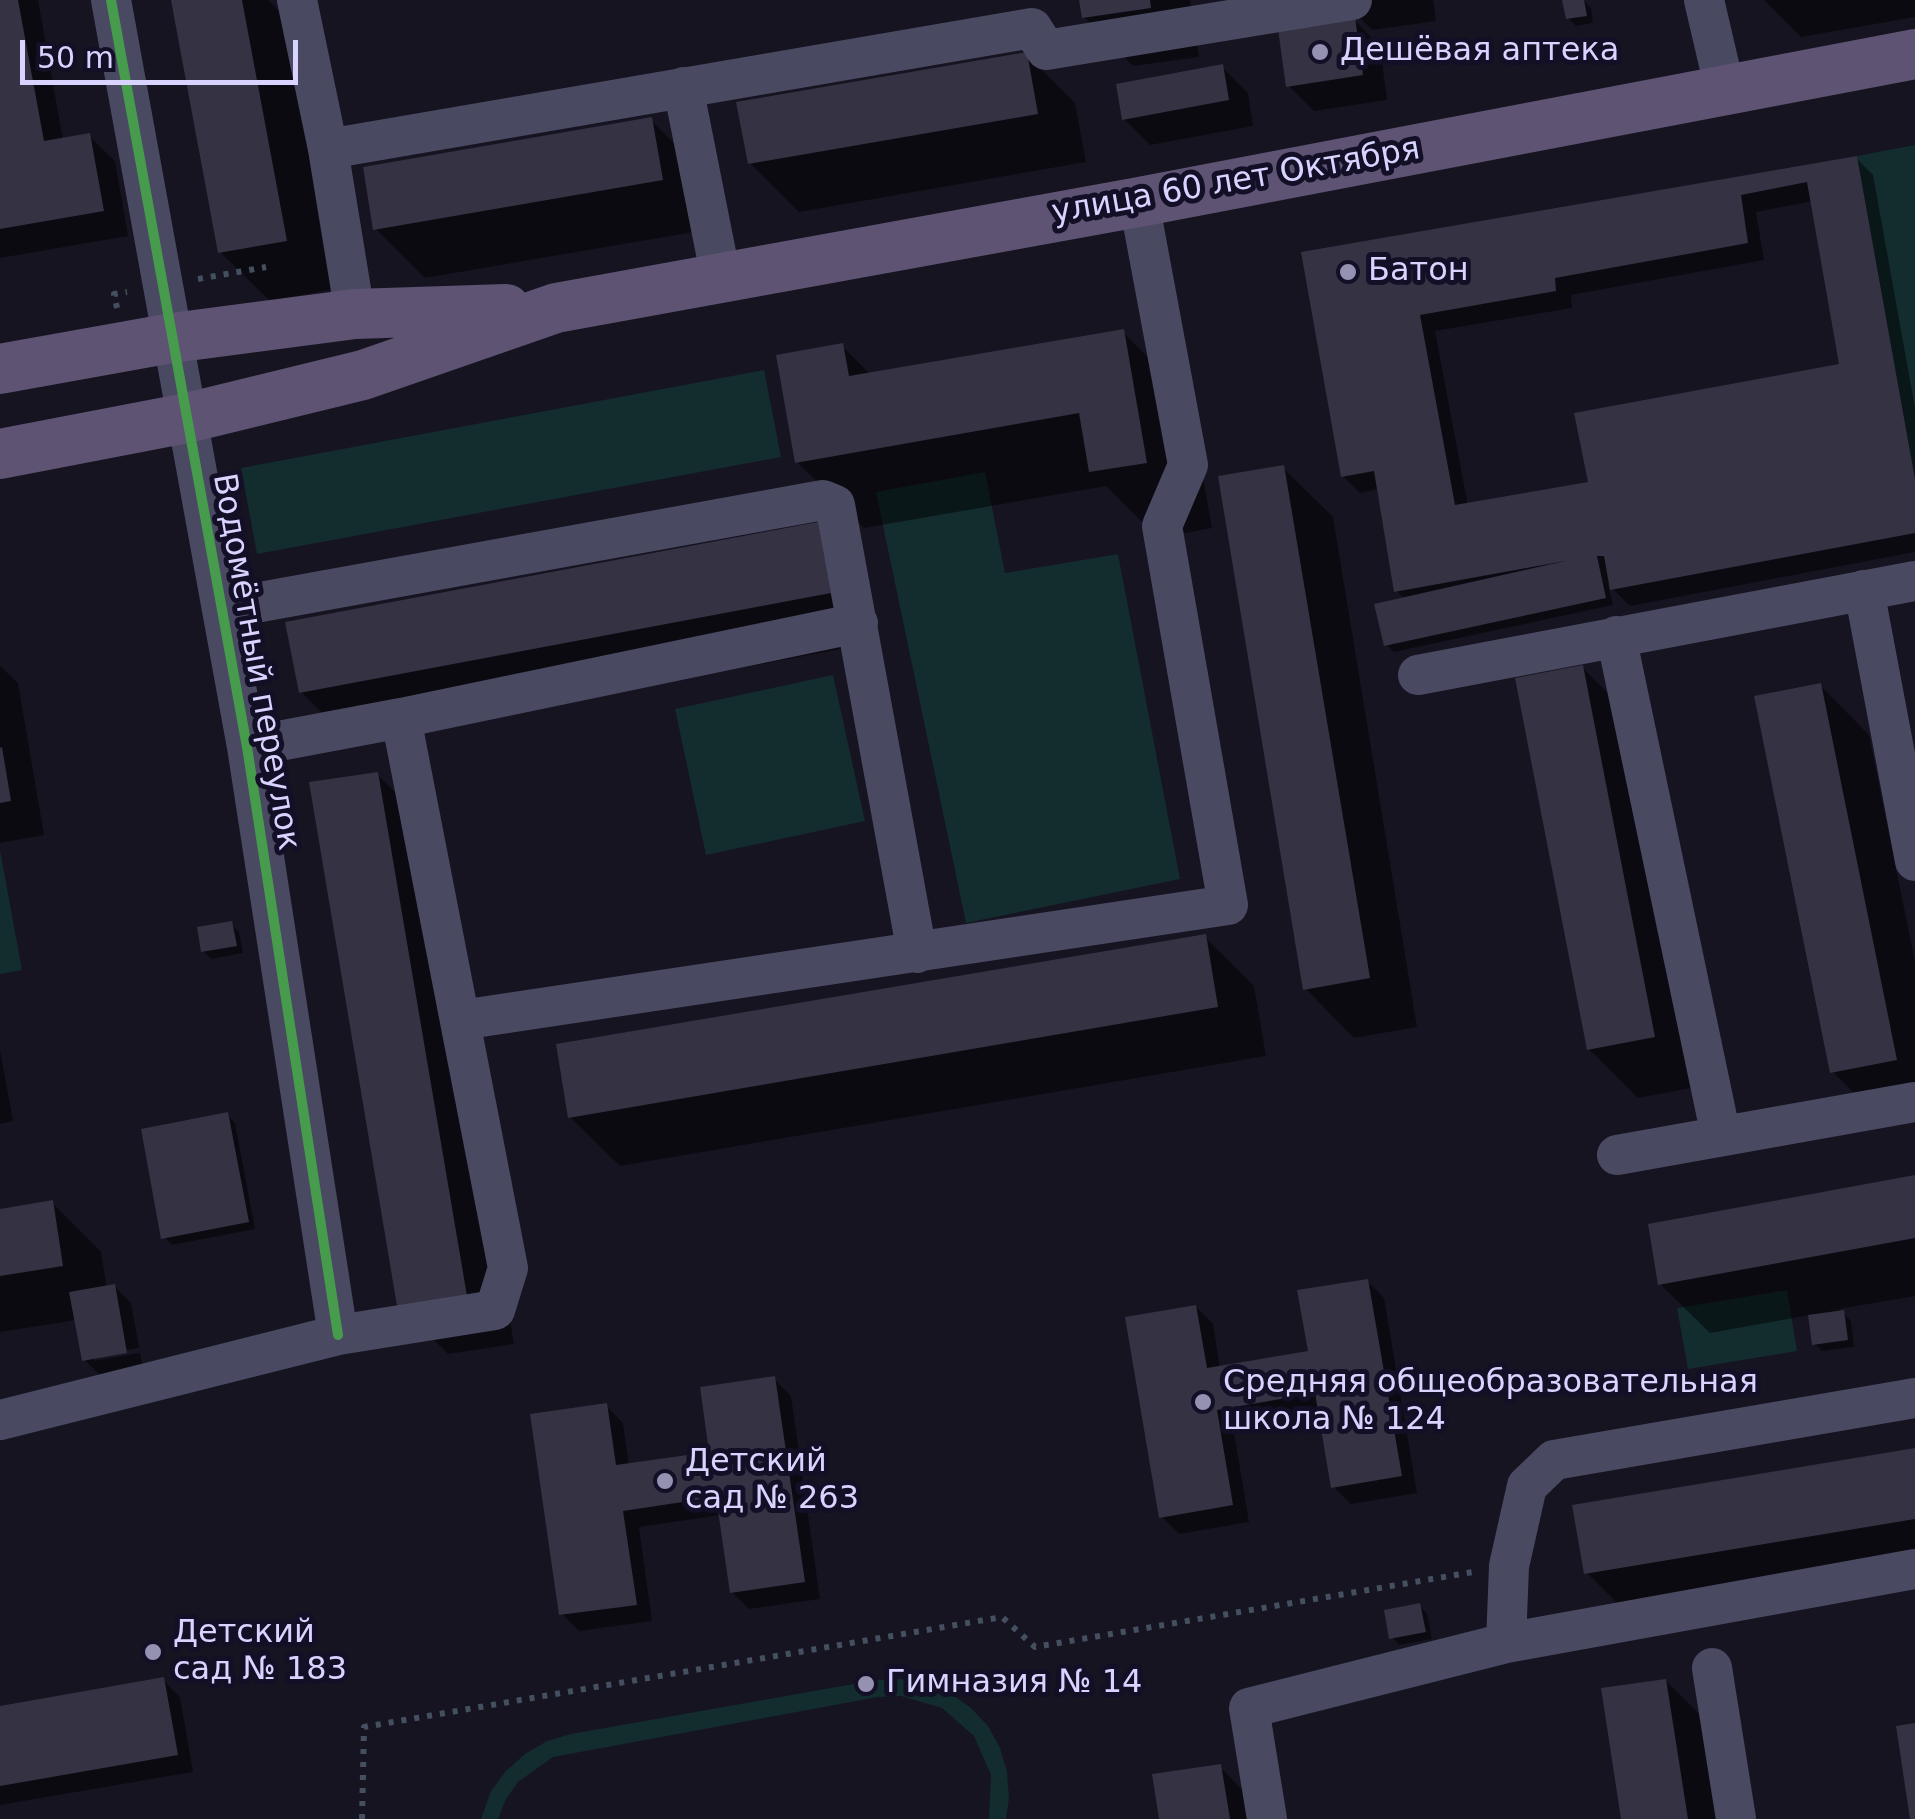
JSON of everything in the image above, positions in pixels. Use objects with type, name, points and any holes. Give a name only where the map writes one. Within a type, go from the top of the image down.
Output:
[{"type":"main road","name":"улица 60 лет Октября","points":[[0,369],[172,338],[355,314],[556,308],[1915,54]]},
{"type":"main road","name":"улица 60 лет Октября","points":[[0,454],[187,418],[363,375],[556,308]]},
{"type":"street","name":"Водомётный переулок","points":[[112,0],[247,747],[338,1335]]},
{"type":"street","points":[[297,0],[328,149],[355,314]]},
{"type":"street","points":[[328,149],[682,87],[1030,14],[1046,50],[1352,0]]},
{"type":"street","points":[[1704,0],[1725,90]]},
{"type":"street","points":[[682,87],[721,278]]},
{"type":"street","points":[[461,1020],[1228,904],[1162,526],[1188,465],[1139,202]]},
{"type":"street","points":[[222,609],[823,500],[835,504],[917,953]]},
{"type":"street","points":[[1418,675],[1915,581]]},
{"type":"street","points":[[1864,590],[1915,861]]},
{"type":"street","points":[[247,747],[858,624]]},
{"type":"street","points":[[1616,636],[1722,1136]]},
{"type":"street","points":[[0,1420],[338,1335],[495,1310],[508,1268],[401,718]]},
{"type":"street","points":[[1617,1155],[1915,1102]]},
{"type":"street","points":[[1506,1643],[1509,1566],[1527,1486],[1554,1460],[1915,1398]]},
{"type":"street","points":[[1268,1819],[1249,1708],[1506,1643],[1915,1569]]},
{"type":"street","points":[[1712,1668],[1736,1819]]},
{"type":"path","points":[[362,1819],[364,1727],[1002,1617],[1036,1647],[1509,1566]]},
{"type":"green space","points":[[1915,145],[1915,479],[1857,156]]},
{"type":"green space","points":[[764,370],[781,457],[257,554],[241,468]]},
{"type":"green space","points":[[985,472],[1005,573],[1118,554],[1180,879],[966,923],[876,492]]},
{"type":"green space","points":[[833,675],[865,821],[706,855],[675,709]]},
{"type":"green space","points":[[0,850],[22,970],[0,974]]},
{"type":"green space","points":[[1787,1290],[1797,1351],[1688,1369],[1677,1308]]},
{"type":"green space","points":[[876,1680],[927,1683],[950,1693],[988,1726],[1007,1772],[1006,1819],[989,1819],[991,1775],[974,1736],[942,1708],[901,1696],[553,1757],[518,1782],[498,1819],[481,1819],[491,1791],[506,1771],[547,1741]]},
{"type":"building","points":[[0,0],[18,0],[44,141],[90,133],[104,211],[0,229]]},
{"type":"building","points":[[171,0],[242,0],[287,241],[218,253]]},
{"type":"building","points":[[1079,0],[1150,0],[1151,8],[1082,18]]},
{"type":"building","points":[[1562,0],[1584,0],[1587,16],[1566,19]]},
{"type":"building","name":"Дешёвая аптека","points":[[1355,17],[1363,75],[1286,87],[1278,29]]},
{"type":"building","points":[[1027,52],[1038,114],[748,164],[736,102]]},
{"type":"building","points":[[1223,64],[1229,100],[1122,120],[1116,84]]},
{"type":"building","points":[[652,117],[663,180],[373,230],[363,167]]},
{"type":"building","points":[[1857,156],[1915,479],[1915,533],[1610,590],[1604,556],[1597,556],[1606,598],[1384,646],[1374,604],[1565,561],[1394,592],[1374,471],[1341,477],[1301,252]],"holes":[[[1807,182],[1839,364],[1574,413],[1588,482],[1455,505],[1420,315],[1556,291],[1555,278],[1748,243],[1741,195]]]},
{"type":"building","points":[[1124,329],[1147,463],[1089,472],[1079,413],[795,463],[776,355],[843,343],[849,376]]},
{"type":"building","points":[[1284,465],[1370,978],[1303,990],[1218,476]]},
{"type":"building","points":[[818,522],[831,593],[299,693],[285,622]]},
{"type":"building","points":[[1583,665],[1655,1037],[1587,1050],[1515,678]]},
{"type":"building","points":[[1821,683],[1897,1060],[1830,1073],[1754,696]]},
{"type":"building","points":[[0,748],[11,801],[0,803]]},
{"type":"building","points":[[378,772],[467,1296],[397,1306],[309,782]]},
{"type":"building","points":[[232,921],[237,946],[201,952],[197,927]]},
{"type":"building","points":[[1206,934],[1218,1007],[568,1118],[556,1044]]},
{"type":"building","points":[[228,1112],[249,1222],[161,1239],[141,1129]]},
{"type":"building","points":[[1915,1175],[1915,1238],[1658,1285],[1648,1224]]},
{"type":"building","points":[[53,1200],[63,1266],[0,1276],[0,1209]]},
{"type":"building","name":"Средняя общеобразовательная школа № 124","points":[[1368,1279],[1402,1476],[1331,1488],[1315,1393],[1217,1410],[1233,1505],[1159,1518],[1125,1317],[1196,1305],[1207,1368],[1308,1351],[1297,1290]]},
{"type":"building","points":[[115,1284],[127,1353],[82,1361],[69,1292]]},
{"type":"building","points":[[1844,1310],[1848,1340],[1812,1345],[1808,1315]]},
{"type":"building","name":"Детский сад № 263","points":[[775,1376],[805,1582],[730,1593],[716,1497],[623,1511],[637,1605],[559,1615],[530,1414],[607,1403],[616,1465],[709,1452],[700,1387]]},
{"type":"building","points":[[1915,1448],[1915,1519],[1584,1574],[1572,1505]]},
{"type":"building","points":[[1420,1603],[1426,1632],[1389,1639],[1384,1610]]},
{"type":"building","points":[[164,1677],[178,1755],[0,1786],[0,1706]]},
{"type":"building","points":[[1666,1679],[1688,1819],[1621,1819],[1601,1688]]},
{"type":"building","points":[[1915,1723],[1915,1819],[1910,1819],[1896,1726]]},
{"type":"building","points":[[1221,1764],[1230,1819],[1159,1819],[1152,1774]]},
{"type":"cycle path","points":[[111,0],[247,747],[338,1335]]},
{"type":"place","name":"Дешёвая аптека","points":[[1320,52]]},
{"type":"place","name":"Батон","points":[[1348,272]]},
{"type":"place","name":"Средняя общеобразовательная школа № 124","points":[[1203,1402]]},
{"type":"place","name":"Детский сад № 263","points":[[665,1481]]},
{"type":"place","name":"Детский сад № 183","points":[[153,1652]]},
{"type":"place","name":"Гимназия № 14","points":[[866,1684]]}]
